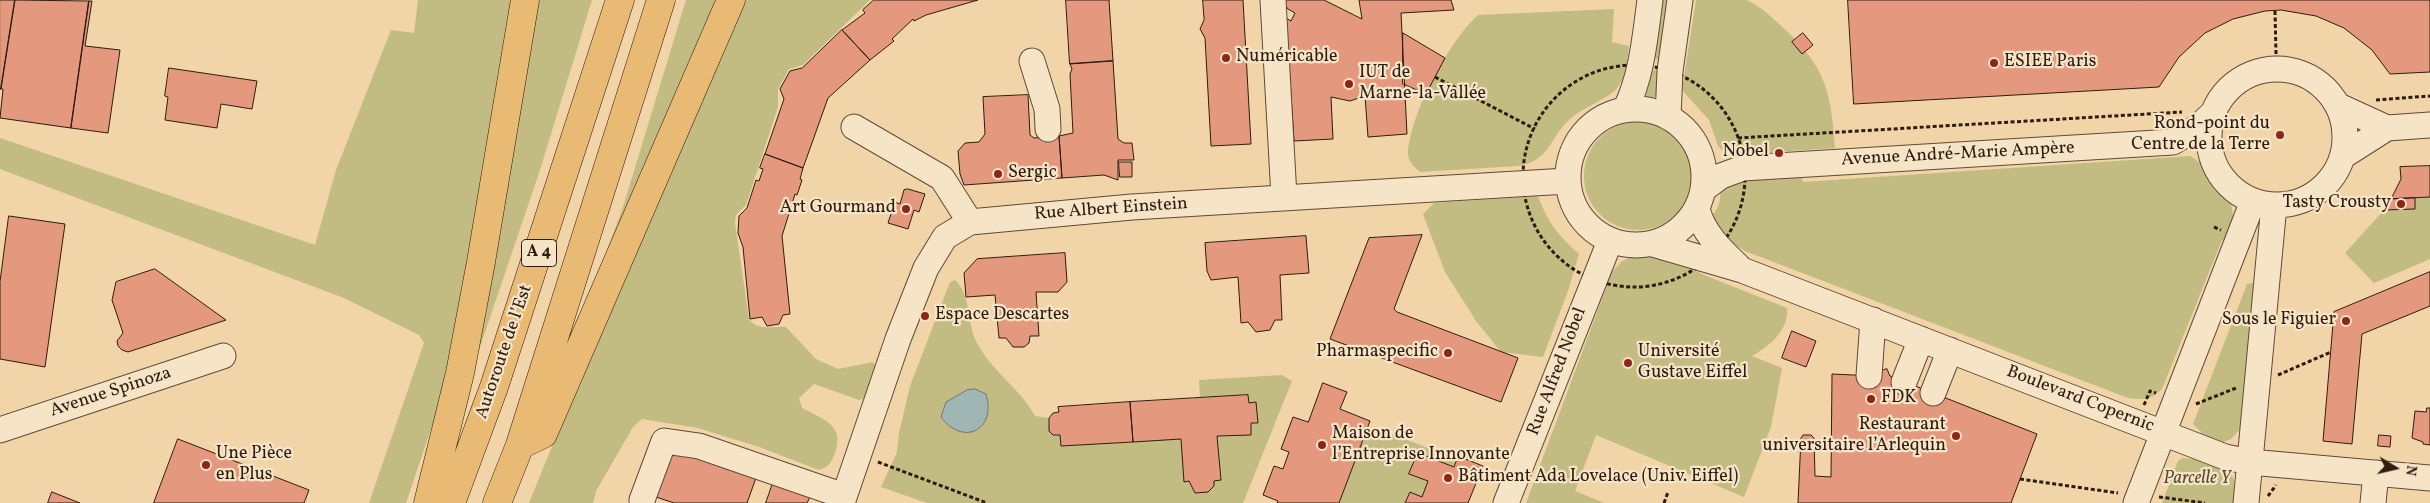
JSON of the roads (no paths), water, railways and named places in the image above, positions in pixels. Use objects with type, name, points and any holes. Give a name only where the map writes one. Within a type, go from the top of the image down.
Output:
[{"type":"highway","points":[[428,503],[460,373],[525,0]]},
{"type":"highway","name":"Autoroute de l’Est","points":[[451,503],[494,387],[620,0]]},
{"type":"highway","name":"A 4","points":[[497,503],[520,446],[661,0]]},
{"type":"highway","points":[[520,446],[543,434],[731,0]]},
{"type":"street","points":[[1273,0],[1284,197]]},
{"type":"street","points":[[1625,110],[1632,96],[1638,74],[1650,0]]},
{"type":"street","points":[[1668,117],[1670,70],[1680,0]]},
{"type":"street","points":[[1032,61],[1047,109],[1048,129]]},
{"type":"street","points":[[2285,68],[2306,74],[2325,87],[2339,106],[2344,122],[2346,139],[2343,156],[2333,176],[2317,192],[2297,203],[2264,203],[2238,193],[2224,180],[2215,165],[2210,148],[2209,130],[2213,113],[2224,93],[2241,78],[2262,69],[2285,68]]},
{"type":"street","points":[[2339,106],[2387,128]]},
{"type":"street","points":[[1625,110],[1647,110],[1668,117],[1689,134],[1701,155],[1701,198],[1686,224],[1671,236],[1653,244],[1631,246],[1610,241],[1593,231],[1580,217],[1567,181],[1571,156],[1582,134],[1601,118],[1625,110]]},
{"type":"street","name":"Avenue André-Marie Ampère","points":[[1701,198],[1721,176],[1743,168],[2173,142],[2198,127],[2213,113]]},
{"type":"street","points":[[2343,156],[2387,128],[2430,125]]},
{"type":"street","points":[[854,127],[942,178],[970,222]]},
{"type":"street","name":"Avenue André-Marie Ampère","points":[[2173,142],[2204,156],[2215,165]]},
{"type":"street","name":"Avenue André-Marie Ampère","points":[[1701,155],[1743,168]]},
{"type":"street","name":"Rue Albert Einstein","points":[[843,500],[860,456],[898,339],[926,268],[945,237],[970,222],[1132,207],[1567,181]]},
{"type":"street","name":"Boulevard Copernic","points":[[1701,198],[1701,222],[1717,247],[1742,270]]},
{"type":"street","points":[[2246,503],[2258,382],[2264,203]]},
{"type":"street","points":[[2138,499],[2175,399],[2264,203]]},
{"type":"street","name":"Rue Alfred Nobel","points":[[1506,503],[1610,241]]},
{"type":"street","name":"Boulevard Copernic","points":[[1653,244],[1742,270],[2225,457],[2250,462],[2430,478]]},
{"type":"street","points":[[1868,376],[1872,320]]},
{"type":"street","points":[[1904,382],[1921,338]]},
{"type":"street","points":[[1933,393],[1950,350]]},
{"type":"street","name":"Avenue Spinoza","points":[[0,430],[223,356]]},
{"type":"street","points":[[642,500],[664,441],[699,446],[843,500]]},
{"type":"street","points":[[2373,503],[2376,473]]},
{"type":"water","points":[[975,389],[986,394],[987,417],[976,430],[968,432],[959,431],[950,426],[941,417],[946,402],[967,390]]},
{"type":"place","name":"Numéricable","points":[[1226,58]]},
{"type":"place","name":"ESIEE Paris","points":[[1994,63]]},
{"type":"place","name":"IUT de Marne-la-Vallée","points":[[1349,84]]},
{"type":"place","name":"Rond-point du Centre de la Terre","points":[[2280,135]]},
{"type":"place","name":"Nobel","points":[[1779,153]]},
{"type":"place","name":"Sergic","points":[[998,174]]},
{"type":"place","name":"Tasty Crousty","points":[[2401,204]]},
{"type":"place","name":"Art Gourmand","points":[[906,209]]},
{"type":"place","name":"Espace Descartes","points":[[925,316]]},
{"type":"place","name":"Sous le Figuier","points":[[2346,321]]},
{"type":"place","name":"Pharmaspecific","points":[[1448,353]]},
{"type":"place","name":"Université Gustave Eiffel","points":[[1628,363]]},
{"type":"place","name":"FDK","points":[[1871,399]]},
{"type":"place","name":"Restaurant universitaire l’Arlequin","points":[[1956,436]]},
{"type":"place","name":"Maison de l’Entreprise Innovante","points":[[1322,445]]},
{"type":"place","name":"Une Pièce en Plus","points":[[206,465]]},
{"type":"place","name":"Bâtiment Ada Lovelace (Univ. Eiffel)","points":[[1448,478]]},
{"type":"park label","name":"Parcelle Y","points":[[2197,480]]}]
